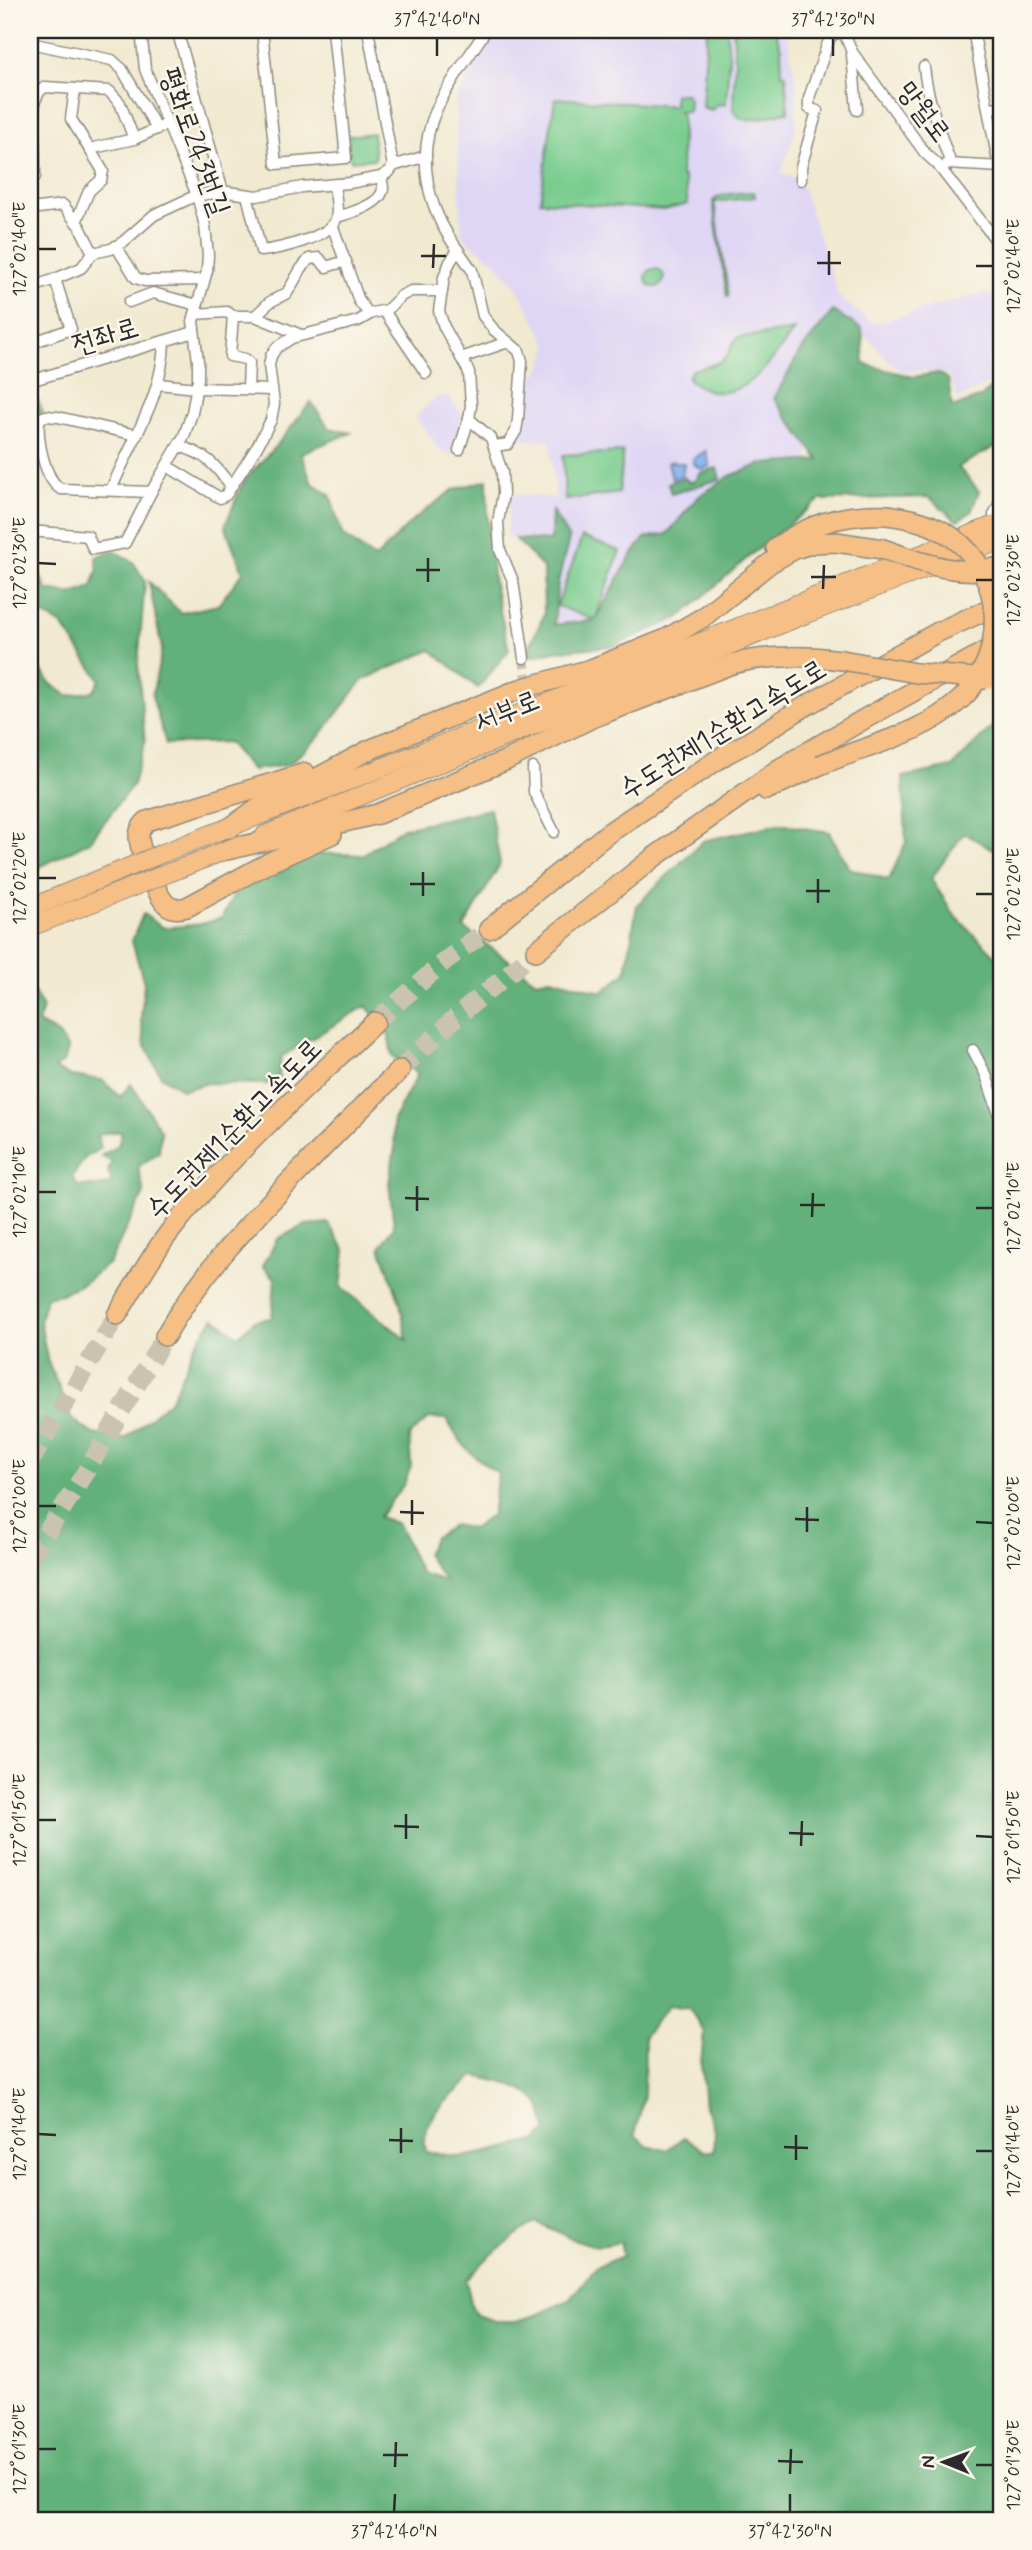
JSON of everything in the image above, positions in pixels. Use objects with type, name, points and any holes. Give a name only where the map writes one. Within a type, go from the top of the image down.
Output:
[{"type":"highway","points":[[718,812],[820,765],[916,728],[945,712],[976,682],[990,651],[994,628],[993,601],[984,574],[972,555],[954,538],[938,528],[887,515],[844,517],[803,530],[772,551],[720,603]]},
{"type":"highway","name":"서부로","points":[[30,928],[596,702],[806,614],[943,554],[998,519]]},
{"type":"highway","name":"서부로","points":[[30,908],[163,853],[943,554],[1002,540]]},
{"type":"highway","points":[[996,679],[916,673],[842,660],[789,656],[732,664],[592,718],[507,760],[272,861],[202,900],[179,909],[170,907],[162,899],[139,840],[141,829],[153,817],[271,785],[369,750],[520,690],[591,668],[666,639],[702,618],[770,562],[801,547],[836,542],[883,549],[956,570],[992,569],[1002,566]]},
{"type":"highway","name":"수도권제1순환고속도로","points":[[489,929],[587,850],[651,803],[802,708],[938,632],[1002,603]]},
{"type":"highway","points":[[536,951],[632,873],[779,769],[1002,642]]},
{"type":"highway","points":[[230,828],[263,804],[369,750]]},
{"type":"highway","points":[[227,850],[378,814]]},
{"type":"highway","name":"수도권제1순환고속도로","points":[[117,1315],[170,1230],[244,1150],[376,1022]]},
{"type":"highway","points":[[165,1336],[205,1274],[326,1141],[400,1070]]},
{"type":"street","name":"평화로243번길","points":[[30,531],[88,537],[93,549],[125,542],[190,423],[197,388],[198,361],[194,332],[196,309],[208,255],[205,226],[197,195],[145,69],[141,30]]},
{"type":"street","points":[[177,30],[223,192]]},
{"type":"street","points":[[262,30],[276,164],[346,158],[333,30]]},
{"type":"street","points":[[368,30],[393,166]]},
{"type":"street","points":[[486,30],[438,105],[430,127],[426,156],[428,187],[433,206],[445,232],[472,270],[483,316],[487,323],[519,351],[522,361],[518,419],[512,439],[508,444],[495,446]]},
{"type":"street","points":[[800,180],[801,167],[817,111],[809,108],[809,98],[830,37],[842,30]]},
{"type":"street","name":"망월로","points":[[842,30],[852,52],[925,153],[937,164],[1001,167]]},
{"type":"street","points":[[974,30],[1001,167]]},
{"type":"street","points":[[30,43],[112,61],[122,69],[157,129]]},
{"type":"street","points":[[852,52],[857,110]]},
{"type":"street","points":[[924,67],[925,85],[951,164]]},
{"type":"street","points":[[30,177],[35,177],[32,104],[45,87],[109,91],[120,103],[134,139]]},
{"type":"street","points":[[75,89],[71,119],[103,171],[101,180],[89,191],[76,222]]},
{"type":"street","points":[[988,108],[1002,107]]},
{"type":"street","points":[[89,149],[134,139],[169,124]]},
{"type":"street","points":[[30,264],[33,287],[81,268],[93,253],[116,246],[154,215],[197,195],[223,192],[257,196],[381,177],[393,166],[426,156]]},
{"type":"street","points":[[937,164],[1002,248]]},
{"type":"street","points":[[247,195],[261,251],[280,248],[326,232],[335,222],[380,195],[383,189],[381,177]]},
{"type":"street","points":[[334,185],[335,222],[359,301],[369,314]]},
{"type":"street","points":[[30,209],[63,205],[93,253]]},
{"type":"street","points":[[116,246],[136,278],[145,281],[204,281]]},
{"type":"street","points":[[458,250],[450,262],[439,311],[444,327],[469,372],[469,419],[459,450]]},
{"type":"street","points":[[255,316],[270,302],[287,293],[301,268],[310,259],[319,257],[326,267],[346,261]]},
{"type":"street","points":[[30,332],[34,342],[71,329],[55,279]]},
{"type":"street","points":[[167,466],[220,498],[226,495],[271,420],[274,404],[271,390],[271,356],[284,342],[384,311],[411,291],[442,291]]},
{"type":"street","points":[[129,302],[153,293],[196,309],[227,312],[233,316],[255,316],[302,335]]},
{"type":"street","points":[[384,311],[426,373]]},
{"type":"street","points":[[233,316],[230,356],[249,362],[248,389]]},
{"type":"street","name":"전좌로","points":[[30,381],[194,332]]},
{"type":"street","points":[[111,490],[159,384],[164,365],[164,341]]},
{"type":"street","points":[[461,358],[508,342]]},
{"type":"street","points":[[159,384],[271,390]]},
{"type":"street","points":[[136,435],[58,416],[40,418],[38,434],[49,478],[61,489],[151,492]]},
{"type":"street","points":[[469,419],[491,438],[502,472],[503,494],[498,522],[500,550],[513,581],[524,658]]},
{"type":"street","points":[[178,446],[209,459],[231,487]]},
{"type":"street","points":[[998,519],[1002,498]]},
{"type":"street","points":[[533,768],[534,792],[555,832]]},
{"type":"street","points":[[973,1050],[986,1075],[1002,1124]]},
{"type":"shaded area","points":[[495,30],[786,30],[796,82],[796,129],[781,173],[800,180],[839,297],[873,324],[986,292],[1001,301],[995,346],[987,362],[990,383],[958,399],[949,375],[925,370],[903,371],[888,361],[870,339],[832,324],[780,388],[813,445],[794,482],[713,575],[675,626],[635,635],[548,625],[546,565],[507,535],[510,494],[556,498],[550,440],[522,440],[530,380],[542,367],[548,345],[517,288],[493,260],[462,236],[455,101]]},
{"type":"shaded area","points":[[447,395],[463,415],[465,422],[459,445],[453,454],[446,454],[438,448],[416,416],[437,397]]},
{"type":"green space","points":[[707,30],[727,30],[729,58],[726,104],[716,105],[712,110],[702,107]]},
{"type":"green space","points":[[733,30],[775,30],[781,48],[782,74],[786,74],[788,112],[757,119],[737,115],[733,109]]},
{"type":"green space","points":[[674,94],[687,94],[689,100],[688,112],[679,111],[682,117],[681,177],[684,177],[688,204],[664,210],[540,201],[555,98],[674,106]]},
{"type":"green space","points":[[373,133],[375,159],[351,161],[347,136]]},
{"type":"green space","points":[[754,192],[755,197],[714,202],[729,296],[727,297],[713,201],[726,194]]},
{"type":"green space","points":[[655,269],[661,272],[664,278],[661,284],[655,287],[649,284],[646,278],[649,272]]},
{"type":"green space","points":[[833,311],[862,329],[864,364],[913,377],[938,373],[948,379],[952,408],[981,397],[993,386],[992,361],[1002,343],[1000,444],[958,467],[979,491],[971,512],[957,521],[929,497],[820,500],[753,553],[680,617],[614,646],[554,651],[524,658],[544,615],[543,568],[516,539],[551,541],[552,510],[569,539],[558,582],[554,625],[595,620],[631,556],[645,538],[667,534],[698,497],[730,476],[762,464],[819,460],[774,399],[799,353]]},
{"type":"green space","points":[[794,330],[777,354],[743,386],[716,392],[701,387],[688,378],[691,371],[725,358],[737,338]]},
{"type":"green space","points":[[34,392],[43,412],[35,416],[33,430],[36,443],[30,445],[30,394]]},
{"type":"green space","points":[[311,402],[329,428],[351,433],[301,453],[312,483],[330,495],[342,534],[375,559],[413,520],[453,490],[487,480],[494,585],[509,650],[478,688],[431,650],[363,680],[318,738],[288,765],[252,770],[228,742],[166,744],[152,696],[162,649],[149,582],[181,613],[218,605],[243,572],[225,526],[243,482]]},
{"type":"green space","points":[[623,452],[619,493],[565,500],[563,455]]},
{"type":"green space","points":[[717,468],[720,479],[671,494],[668,483],[685,478],[689,482],[695,481],[700,473]]},
{"type":"green space","points":[[582,537],[620,551],[595,620],[557,606]]},
{"type":"green space","points":[[113,550],[133,562],[145,581],[138,664],[145,742],[133,784],[90,841],[34,870],[30,835],[30,654],[51,684],[68,696],[94,691],[100,680],[62,625],[30,607],[30,556],[47,590],[72,594],[92,587],[98,568],[96,557]]},
{"type":"green space","points":[[1002,717],[1002,850],[990,848],[964,833],[931,879],[955,916],[1002,962],[1002,2520],[30,2520],[30,991],[34,992],[43,1008],[38,1023],[58,1034],[68,1049],[65,1060],[55,1069],[71,1076],[102,1080],[120,1097],[131,1084],[161,1131],[159,1152],[138,1167],[144,1193],[109,1263],[84,1283],[61,1294],[46,1297],[40,1321],[47,1359],[71,1418],[93,1434],[125,1439],[171,1400],[194,1347],[214,1318],[238,1336],[254,1321],[272,1318],[275,1278],[263,1266],[277,1239],[305,1225],[328,1223],[345,1250],[341,1287],[407,1340],[400,1302],[380,1247],[394,1227],[389,1183],[395,1148],[393,1120],[418,1074],[392,1056],[388,1032],[366,1006],[281,1057],[278,1084],[208,1083],[183,1090],[161,1076],[145,1046],[141,1020],[144,983],[132,941],[143,914],[164,928],[201,924],[222,918],[239,884],[279,873],[312,853],[362,855],[403,828],[490,809],[500,864],[464,928],[536,981],[551,978],[602,992],[626,972],[637,905],[703,841],[779,824],[829,832],[849,868],[889,880],[906,842],[903,777],[952,767]],"holes":[[[122,1132],[118,1146],[101,1156],[112,1162],[108,1171],[112,1183],[78,1186],[72,1177],[85,1158],[101,1148],[97,1135]],[[429,1418],[447,1419],[468,1450],[498,1473],[492,1515],[473,1529],[454,1525],[434,1538],[426,1554],[445,1581],[420,1573],[398,1524],[379,1517],[404,1484],[411,1466],[409,1436]],[[669,2005],[689,2008],[704,2032],[701,2064],[705,2107],[715,2130],[714,2151],[705,2151],[684,2137],[667,2150],[646,2145],[635,2135],[644,2095],[645,2035]],[[474,2076],[520,2089],[541,2107],[547,2130],[536,2141],[484,2153],[461,2157],[426,2152],[427,2129],[439,2109]],[[535,2223],[592,2245],[620,2242],[623,2256],[597,2266],[569,2300],[537,2315],[516,2321],[496,2321],[476,2315],[466,2280],[515,2235]]]},
{"type":"water","points":[[706,451],[710,466],[701,469],[694,464],[693,459]]},
{"type":"water","points":[[668,462],[684,463],[682,476],[672,479]]},
{"type":"tunnel","points":[[524,658],[532,715]]},
{"type":"tunnel","points":[[375,1022],[446,960],[489,929]]},
{"type":"tunnel","points":[[400,1070],[455,1018],[536,951]]},
{"type":"tunnel","points":[[30,1462],[117,1315]]},
{"type":"tunnel","points":[[30,1558],[86,1472],[165,1336]]}]
